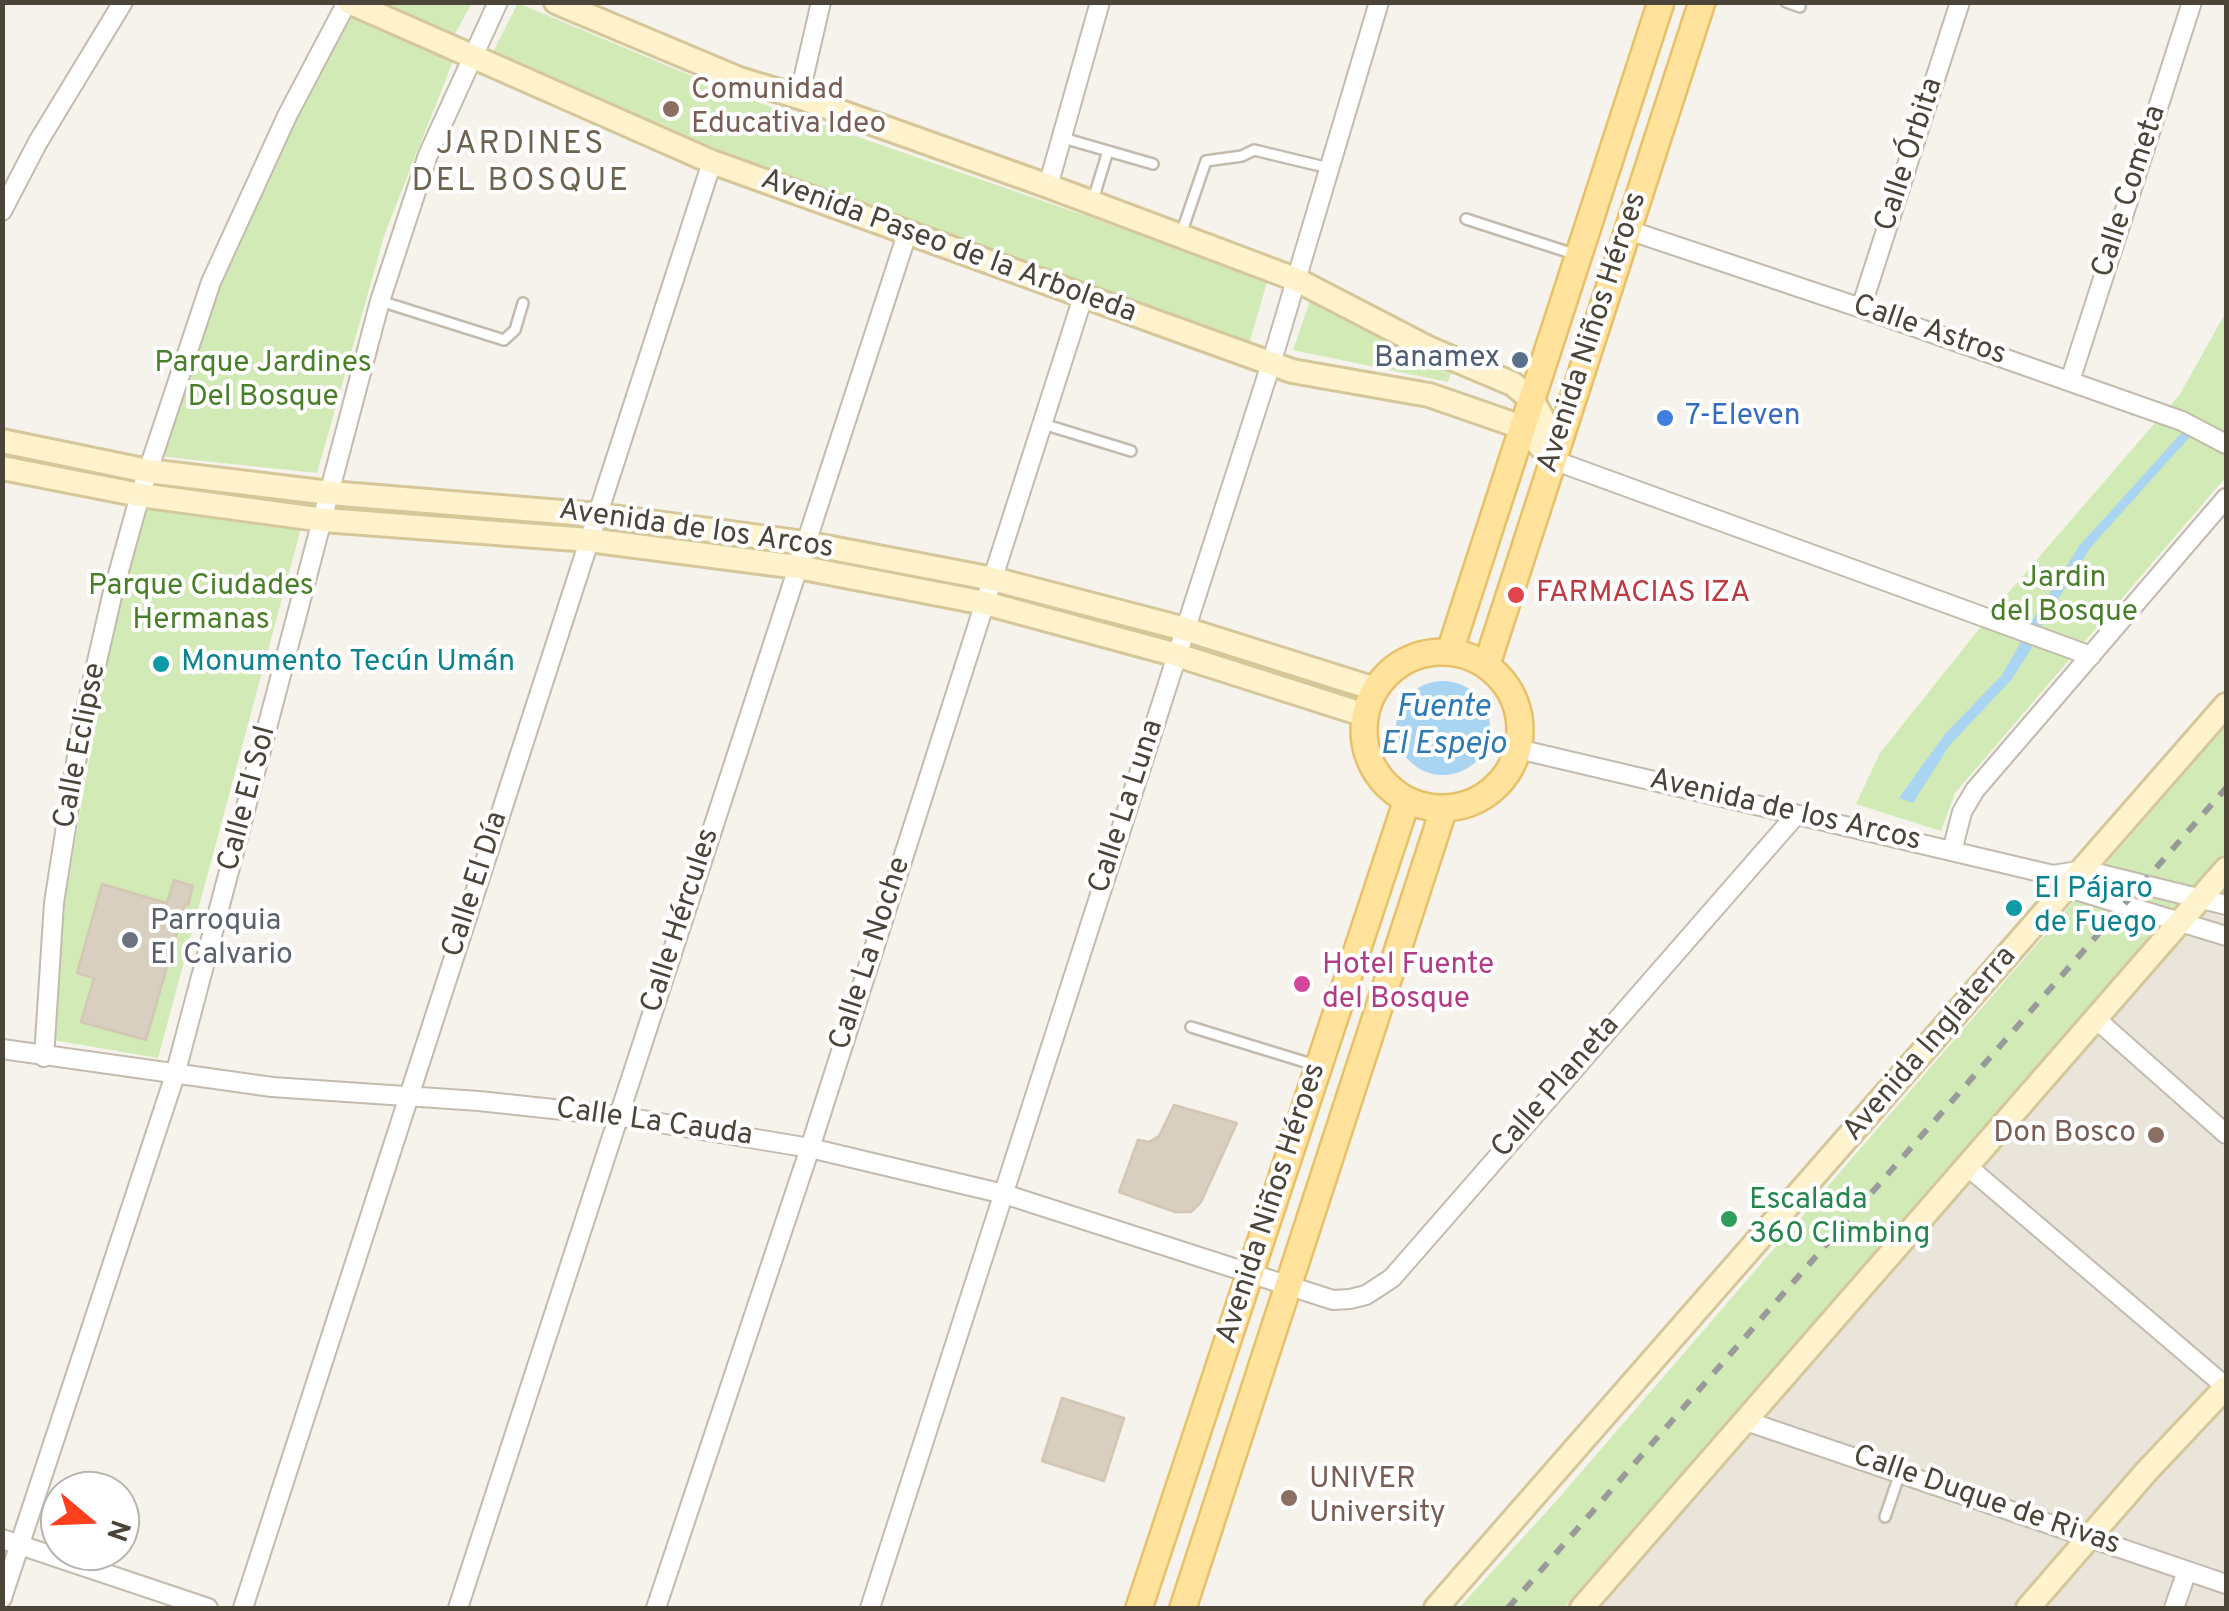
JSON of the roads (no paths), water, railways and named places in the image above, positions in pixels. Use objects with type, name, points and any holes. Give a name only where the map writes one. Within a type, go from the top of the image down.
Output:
[{"type":"main road","name":"Avenida Niños Héroes","points":[[1450,651],[1661,2]]},
{"type":"main road","name":"Avenida Niños Héroes","points":[[1486,664],[1702,2]]},
{"type":"main road","points":[[1450,651],[1486,664],[1508,687],[1521,728],[1518,749],[1504,776],[1482,797],[1464,805],[1444,808],[1407,800],[1382,780],[1370,760],[1365,716],[1376,689],[1392,669],[1415,656],[1450,651]]},
{"type":"main road","name":"Avenida Niños Héroes","points":[[1139,1608],[1407,800]]},
{"type":"main road","name":"Avenida Niños Héroes","points":[[1183,1608],[1444,808]]},
{"type":"street","points":[[2,210],[38,142],[124,2]]},
{"type":"street","name":"Avenida Paseo de la Arboleda","points":[[348,2],[712,162],[1271,364],[1345,383],[1430,396],[1524,428],[1553,460],[2091,656]]},
{"type":"street","name":"Calle Eclipse","points":[[44,1057],[54,903],[81,730],[140,495],[211,282],[286,116],[348,2]]},
{"type":"street","name":"Calle El Sol","points":[[2,1598],[11,1542],[175,1076],[380,300],[428,155],[498,2]]},
{"type":"street","points":[[556,2],[739,79],[1048,186],[1296,279],[1430,349],[1504,378],[1532,401],[1549,430],[1553,460]]},
{"type":"street","points":[[799,97],[821,2]]},
{"type":"street","points":[[1048,186],[1100,2]]},
{"type":"street","name":"Calle La Luna","points":[[870,1608],[1271,364],[1379,2]]},
{"type":"street","name":"Calle Órbita","points":[[1861,308],[1960,2]]},
{"type":"street","name":"Calle Cometa","points":[[2070,381],[2192,2]]},
{"type":"street","name":"Calle El Día","points":[[242,1608],[712,162]]},
{"type":"street","name":"Calle Astros","points":[[1628,230],[2182,421],[2226,444]]},
{"type":"street","name":"Calle Hércules","points":[[458,1608],[906,234]]},
{"type":"street","name":"Calle La Noche","points":[[656,1608],[810,1148],[1083,297]]},
{"type":"street","name":"Avenida de los Arcos","points":[[2,441],[148,472],[330,493],[598,515],[806,543],[993,578],[1185,629],[1376,689]]},
{"type":"street","name":"Avenida de los Arcos","points":[[2,468],[140,495],[324,520],[589,540],[798,567],[985,603],[1177,654],[1365,716]]},
{"type":"street","points":[[1952,852],[1967,800],[2226,498]]},
{"type":"street","name":"Avenida Inglaterra","points":[[1436,1608],[2068,878],[2226,705]]},
{"type":"street","name":"Avenida de los Arcos","points":[[1518,749],[2068,878],[2226,906]]},
{"type":"street","name":"Calle Planeta","points":[[1288,1286],[1332,1300],[1350,1299],[1366,1295],[1392,1278],[1796,815]]},
{"type":"street","points":[[1582,1608],[2226,869]]},
{"type":"street","name":"Avenida de los Arcos","points":[[2068,878],[2226,936]]},
{"type":"street","points":[[2096,1020],[2226,1134]]},
{"type":"street","name":"Calle La Cauda","points":[[2,1049],[175,1076],[618,1116],[810,1148],[1004,1194],[1288,1286]]},
{"type":"street","points":[[1968,1166],[2226,1387],[2168,1447],[2028,1608]]},
{"type":"street","name":"Calle Duque de Rivas","points":[[1746,1420],[2226,1584]]},
{"type":"street","points":[[11,1542],[208,1608]]},
{"type":"street","points":[[2174,1608],[2187,1570]]},
{"type":"lane","points":[[1786,2],[1800,7]]},
{"type":"lane","points":[[1063,138],[1153,164]]},
{"type":"lane","points":[[1180,237],[1206,161],[1242,156],[1254,150],[1329,168]]},
{"type":"lane","points":[[1092,203],[1108,151]]},
{"type":"lane","points":[[1466,220],[1579,256]]},
{"type":"lane","points":[[380,300],[504,340],[515,330],[523,303]]},
{"type":"lane","points":[[1042,424],[1131,451]]},
{"type":"lane","points":[[1191,1027],[1319,1066]]},
{"type":"lane","points":[[1885,1517],[1900,1472]]},
{"type":"water","points":[[2187,427],[2195,431],[2090,548],[2042,625],[2034,631],[2032,621],[2080,545]]},
{"type":"water","points":[[2029,641],[2032,648],[2011,680],[1949,746],[1913,803],[1899,798],[1945,734],[2002,675],[2021,642]]},
{"type":"water","name":"Fuente El Espejo","points":[[1443,681],[1461,685],[1476,695],[1486,710],[1490,728],[1486,746],[1476,761],[1461,771],[1443,775],[1425,771],[1410,761],[1400,746],[1396,728],[1400,710],[1410,695],[1425,685]]},
{"type":"railway","points":[[1508,1608],[2226,788]]},
{"type":"place","name":"Comunidad Educativa Ideo","points":[[671,109]]},
{"type":"place","name":"Banamex","points":[[1520,360]]},
{"type":"place","name":"7-Eleven","points":[[1665,418]]},
{"type":"place","name":"FARMACIAS IZA","points":[[1516,595]]},
{"type":"place","name":"Monumento Tecún Umán","points":[[161,664]]},
{"type":"place","name":"El Pájaro de Fuego","points":[[2014,908]]},
{"type":"place","name":"Parroquia El Calvario","points":[[130,940]]},
{"type":"place","name":"Hotel Fuente del Bosque","points":[[1302,984]]},
{"type":"place","name":"Don Bosco","points":[[2156,1135]]},
{"type":"place","name":"Escalada 360 Climbing","points":[[1729,1219]]},
{"type":"place","name":"UNIVER University","points":[[1289,1498]]},
{"type":"district","name":"JARDINES DEL BOSQUE","points":[[521,166]]},
{"type":"park label","name":"Parque Jardines Del Bosque","points":[[263,382]]},
{"type":"park label","name":"Jardin del Bosque","points":[[2064,597]]},
{"type":"park label","name":"Parque Ciudades Hermanas","points":[[201,605]]}]
